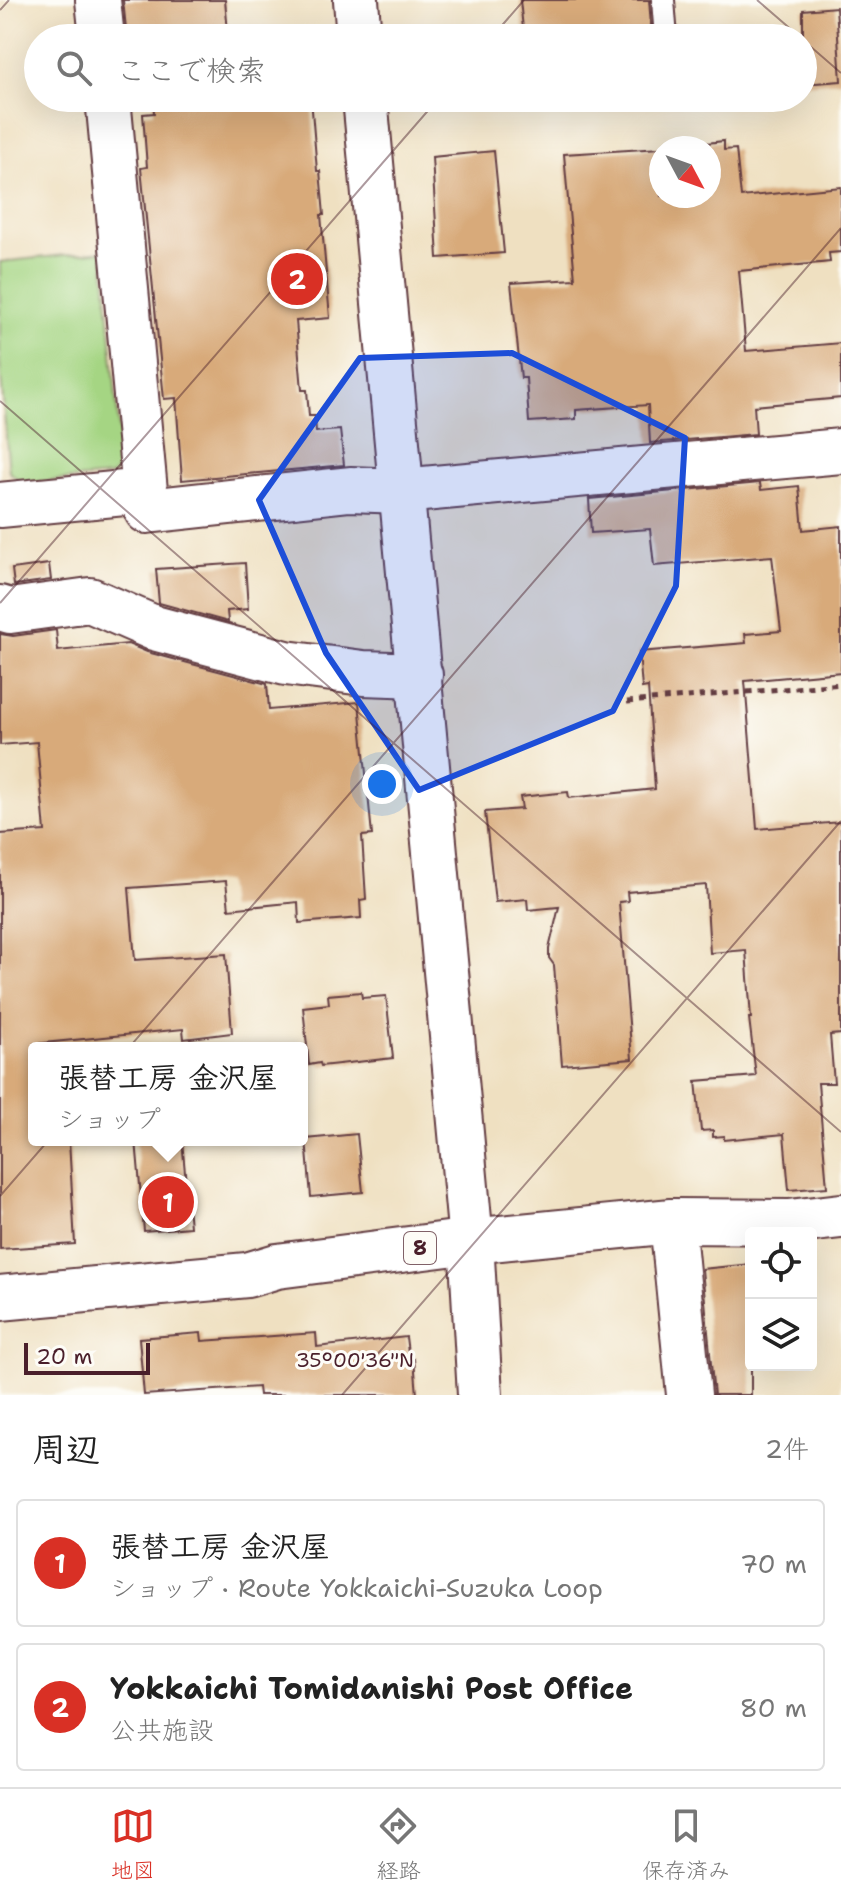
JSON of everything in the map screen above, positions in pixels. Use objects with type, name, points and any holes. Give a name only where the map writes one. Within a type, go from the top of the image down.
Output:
[{"type":"street","points":[[98,0],[101,24]]},
{"type":"street","points":[[356,0],[358,24]]},
{"type":"street","points":[[109,112],[147,511],[350,489],[401,491],[841,451]]},
{"type":"street","points":[[366,112],[471,1241],[480,1395]]},
{"type":"street","points":[[0,505],[145,491]]},
{"type":"street","points":[[0,608],[10,611],[90,600],[154,628],[286,663],[363,673],[420,675]]},
{"type":"street","name":"8","points":[[0,1298],[247,1275],[277,1266],[471,1241],[672,1221],[789,1222],[841,1216]]},
{"type":"street","points":[[672,1221],[689,1395]]},
{"type":"lane","points":[[663,0],[665,24]]},
{"type":"path","points":[[627,702],[841,684]]},
{"type":"highlighted area","points":[[512,353],[685,438],[676,586],[613,711],[419,790],[326,653],[259,500],[360,358]]},
{"type":"green space","points":[[103,251],[122,465],[111,476],[23,483],[9,472],[0,364],[0,262]]},
{"type":"building","points":[[123,0],[225,0],[227,24],[126,24]]},
{"type":"building","points":[[520,0],[649,0],[651,24],[523,24]]},
{"type":"building","points":[[836,7],[841,81],[817,83],[817,24],[803,24],[803,10]]},
{"type":"building","points":[[312,112],[324,215],[321,215],[330,318],[296,321],[302,390],[307,390],[309,416],[315,416],[316,432],[340,430],[344,465],[182,480],[176,398],[164,399],[141,168],[147,167],[143,114]]},
{"type":"building","points":[[721,141],[724,141],[724,150],[736,149],[741,197],[841,187],[841,252],[829,253],[830,262],[739,271],[746,351],[841,343],[841,398],[754,406],[756,434],[650,443],[648,405],[576,410],[576,419],[529,422],[526,378],[521,378],[511,283],[575,279],[564,154],[649,149],[649,208],[721,208]]},
{"type":"building","points":[[494,151],[504,253],[438,258],[432,157]]},
{"type":"building","points":[[760,483],[761,490],[799,486],[803,530],[841,526],[841,672],[745,681],[757,829],[841,822],[841,1034],[830,1035],[834,1083],[818,1083],[827,1187],[789,1190],[784,1134],[724,1140],[724,1136],[713,1137],[713,1130],[701,1131],[696,1081],[756,1076],[746,950],[710,953],[706,885],[627,892],[628,901],[619,902],[632,1059],[562,1065],[554,965],[549,958],[559,907],[528,910],[527,899],[495,902],[485,812],[522,809],[520,797],[568,792],[569,798],[655,789],[648,687],[642,688],[639,652],[746,643],[745,634],[781,631],[772,556],[654,566],[650,529],[591,533],[589,499]]},
{"type":"building","points":[[245,563],[248,609],[227,611],[228,622],[159,603],[156,569]]},
{"type":"building","points":[[49,564],[51,580],[14,585],[12,569]]},
{"type":"building","points":[[56,630],[58,651],[128,644],[147,652],[267,684],[269,710],[359,702],[372,835],[362,836],[366,899],[360,900],[361,918],[299,923],[298,902],[229,909],[226,881],[129,888],[135,960],[226,954],[232,1033],[184,1039],[183,1029],[28,1042],[28,1146],[69,1146],[75,1244],[0,1249],[0,834],[45,831],[37,742],[0,745],[0,634],[13,636]]},
{"type":"building","points":[[361,992],[362,998],[386,996],[393,1058],[309,1065],[303,1007],[329,1004],[328,995]]},
{"type":"building","points":[[357,1134],[363,1192],[311,1197],[308,1139]]},
{"type":"building","points":[[137,1146],[183,1146],[190,1227],[144,1231]]},
{"type":"building","points":[[745,1265],[745,1371],[751,1371],[751,1395],[714,1395],[702,1269]]},
{"type":"building","points":[[201,1333],[202,1341],[316,1333],[317,1347],[406,1337],[409,1360],[414,1359],[417,1395],[259,1395],[258,1387],[144,1395],[139,1338]]},
{"type":"place","name":"Yokkaichi Tomidanishi Post Office","points":[[297,279]]},
{"type":"place","name":"張替工房 金沢屋","points":[[168,1202]]}]
